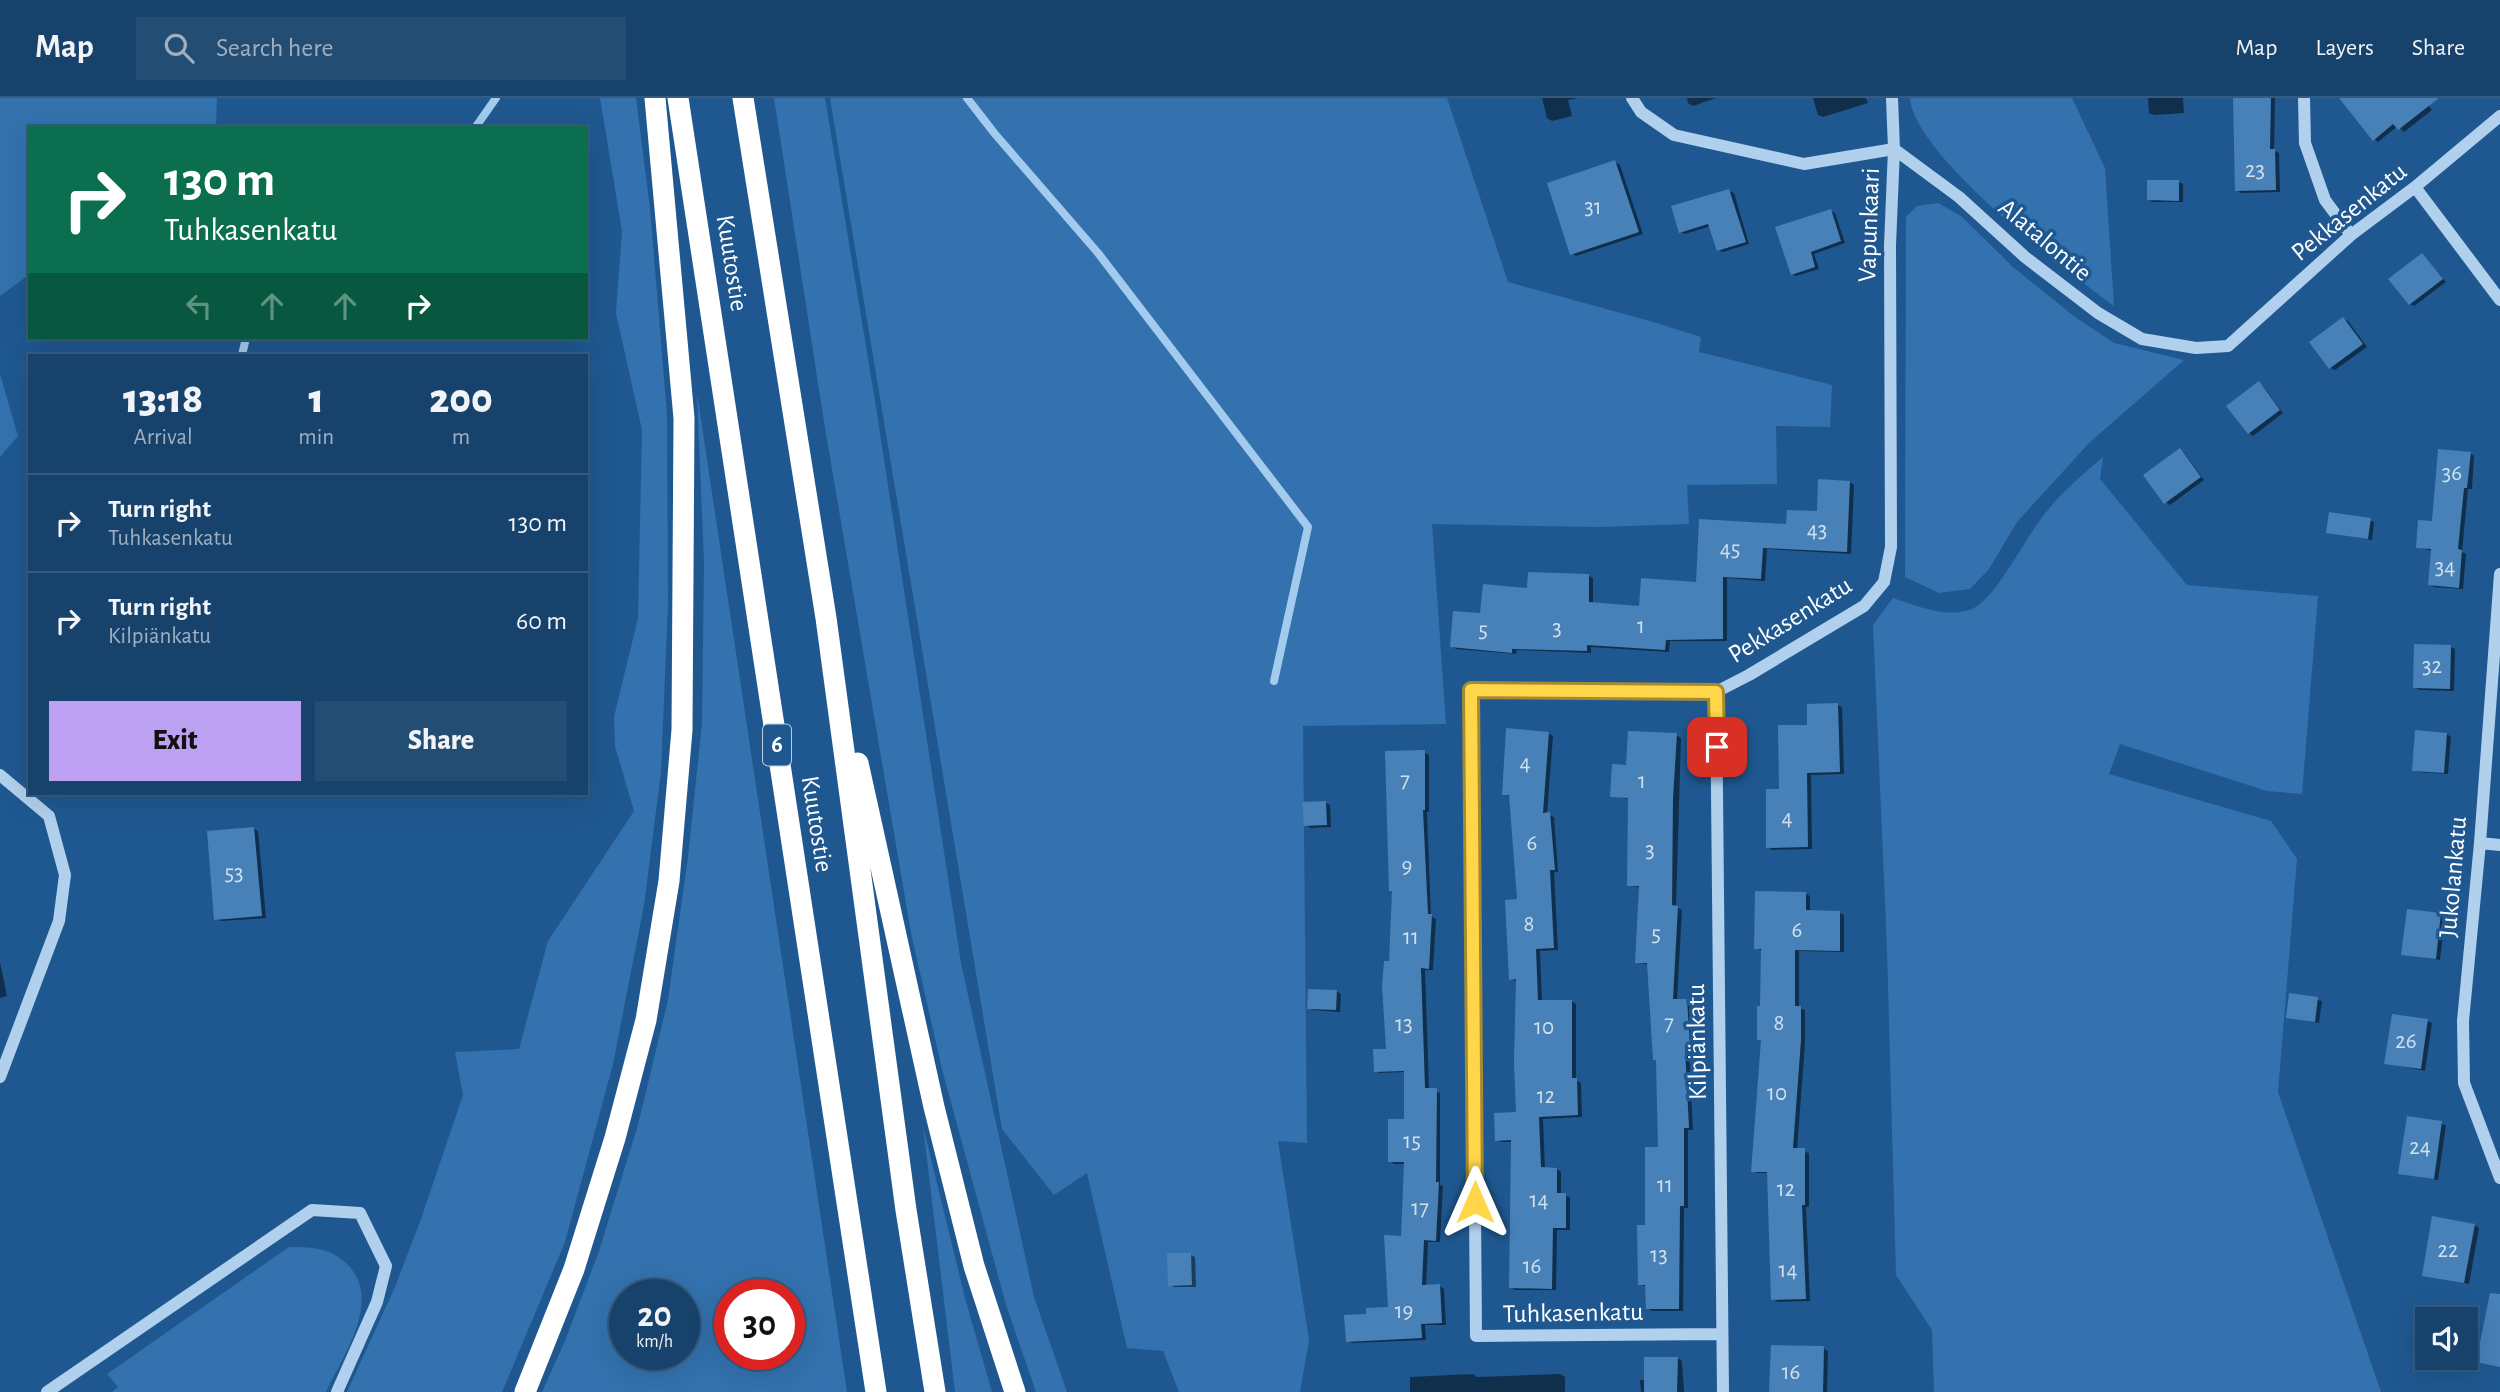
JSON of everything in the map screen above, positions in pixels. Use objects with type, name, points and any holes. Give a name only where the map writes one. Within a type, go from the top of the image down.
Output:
[{"type":"highway","points":[[524,1392],[574,1269],[615,1138],[646,1020],[669,881],[682,730],[684,418],[655,98]]},
{"type":"highway","name":"Kuutostie","points":[[678,98],[876,1392]]},
{"type":"highway","name":"Kuutostie","points":[[743,98],[826,618],[906,1210],[935,1392]]},
{"type":"highway","points":[[826,618],[934,1107],[974,1266],[1015,1392]]},
{"type":"street","name":"Vapunkaari","points":[[1632,98],[1641,112],[1674,135],[1804,164],[1894,149],[1890,245],[1891,547],[1884,582]]},
{"type":"street","points":[[1892,98],[1894,149]]},
{"type":"street","points":[[2304,98],[2305,143],[2325,200],[2351,235]]},
{"type":"street","name":"Pekkasenkatu","points":[[2228,345],[2351,235],[2415,187],[2500,116]]},
{"type":"street","name":"Alatalontie","points":[[1894,149],[1959,197],[2025,257],[2098,313],[2142,339],[2196,348],[2228,345]]},
{"type":"street","points":[[2415,187],[2500,300]]},
{"type":"street","name":"Jukolankatu","points":[[2500,574],[2480,843],[2463,1021],[2464,1083],[2500,1178]]},
{"type":"street","name":"Pekkasenkatu","points":[[1716,692],[1864,606],[1884,582]]},
{"type":"street","name":"Tuhkasenkatu","points":[[1716,692],[1471,690],[1476,1336],[1722,1334]]},
{"type":"street","name":"Kilpiänkatu","points":[[1716,692],[1723,1392]]},
{"type":"street","points":[[0,775],[49,816],[65,875],[59,921],[0,1077]]},
{"type":"street","points":[[2480,843],[2500,845]]},
{"type":"street","points":[[47,1392],[312,1210],[360,1213],[386,1266],[377,1302],[337,1392]]},
{"type":"shaded area","points":[[0,98],[217,98],[216,126],[28,126],[28,275],[0,296]]},
{"type":"shaded area","points":[[600,98],[636,98],[650,208],[667,415],[668,603],[661,772],[644,905],[613,1064],[565,1242],[502,1392],[347,1392],[395,1287],[463,1095],[455,1052],[519,1049],[548,941],[634,811],[615,746],[614,717],[638,618],[642,430],[616,313],[622,231]]},
{"type":"shaded area","points":[[774,98],[825,98],[876,407],[961,963],[1034,1297],[1067,1392],[1036,1392],[1006,1305],[942,1069],[911,933],[824,422]]},
{"type":"shaded area","points":[[830,98],[1447,98],[1508,282],[1701,337],[1699,352],[1832,385],[1830,427],[1776,426],[1777,484],[1687,485],[1689,524],[1599,527],[1432,524],[1446,724],[1303,726],[1307,1143],[1278,1141],[1309,1340],[1300,1392],[1179,1392],[1163,1351],[1127,1348],[1087,1173],[1054,1195],[1002,1129]]},
{"type":"shaded area","points":[[1910,98],[2072,98],[2105,168],[2114,306],[2029,240],[1964,180],[1937,150],[1918,122]]},
{"type":"shaded area","points":[[1938,203],[1961,216],[2013,267],[2075,317],[2114,343],[2184,360],[2090,442],[2017,522],[1989,569],[1970,589],[1939,593],[1905,577],[1906,217],[1917,206]]},
{"type":"shaded area","points":[[0,374],[18,436],[0,457]]},
{"type":"shaded area","points":[[697,393],[847,1392],[542,1392],[565,1341],[599,1251],[638,1125],[668,1000],[688,857],[702,723],[704,562]]},
{"type":"shaded area","points":[[2103,457],[2100,479],[2187,585],[2318,596],[2302,794],[2267,791],[2120,744],[2109,774],[2271,821],[2297,859],[2278,1092],[2381,1392],[1934,1392],[1932,1330],[1896,1275],[1887,949],[1873,625],[1893,598],[1922,608],[1952,613],[1972,609],[1981,604],[1999,583],[2052,505]]},
{"type":"shaded area","points":[[923,1126],[965,1298],[992,1392],[955,1392]]},
{"type":"shaded area","points":[[289,1247],[314,1248],[336,1255],[349,1266],[358,1280],[362,1296],[356,1329],[326,1392],[112,1392],[118,1387],[107,1374]]},
{"type":"building","points":[[2233,98],[2271,98],[2270,149],[2275,149],[2276,190],[2235,191]]},
{"type":"building","points":[[2339,98],[2439,98],[2398,130],[2393,124],[2373,141]]},
{"type":"building","points":[[1615,160],[1639,232],[1570,255],[1547,183]]},
{"type":"building","points":[[2147,180],[2179,180],[2179,201],[2147,200]]},
{"type":"building","points":[[1729,189],[1746,242],[1717,251],[1708,224],[1679,233],[1671,206]]},
{"type":"building","points":[[1831,209],[1841,241],[1811,252],[1815,267],[1791,275],[1775,227]]},
{"type":"building","points":[[2422,253],[2443,279],[2409,305],[2388,279]]},
{"type":"building","points":[[2343,317],[2363,344],[2329,369],[2309,342]]},
{"type":"building","points":[[2259,381],[2280,410],[2248,434],[2226,406]]},
{"type":"building","points":[[2180,448],[2201,477],[2164,504],[2143,475]]},
{"type":"building","points":[[2438,449],[2471,452],[2467,488],[2464,488],[2458,549],[2462,550],[2459,588],[2428,585],[2431,549],[2416,548],[2418,520],[2432,521]]},
{"type":"building","points":[[1818,479],[1850,481],[1847,552],[1763,548],[1761,579],[1723,577],[1723,639],[1666,640],[1665,650],[1587,645],[1587,651],[1512,649],[1512,653],[1450,647],[1453,611],[1480,613],[1483,584],[1527,588],[1528,572],[1589,574],[1589,602],[1639,606],[1641,578],[1696,582],[1699,519],[1786,524],[1787,510],[1817,511]]},
{"type":"building","points":[[2329,512],[2371,518],[2368,539],[2326,533]]},
{"type":"building","points":[[2414,644],[2451,645],[2450,689],[2413,688]]},
{"type":"building","points":[[1838,703],[1840,772],[1807,773],[1808,847],[1766,848],[1766,789],[1779,789],[1778,725],[1807,725],[1807,704]]},
{"type":"building","points":[[1506,728],[1549,732],[1543,813],[1550,812],[1555,870],[1550,870],[1554,948],[1536,949],[1538,1000],[1572,1000],[1572,1078],[1577,1078],[1578,1115],[1539,1117],[1541,1167],[1557,1168],[1557,1193],[1566,1193],[1566,1228],[1553,1228],[1552,1289],[1509,1288],[1511,1140],[1495,1141],[1494,1113],[1516,1112],[1516,979],[1509,980],[1505,900],[1517,899],[1509,795],[1502,795]]},
{"type":"building","points":[[2415,730],[2447,733],[2444,773],[2412,771]]},
{"type":"building","points":[[1628,731],[1677,733],[1672,905],[1678,906],[1673,999],[1687,999],[1690,1047],[1685,1047],[1689,1128],[1684,1128],[1684,1206],[1680,1206],[1679,1309],[1646,1309],[1645,1285],[1638,1285],[1637,1225],[1645,1225],[1645,1147],[1658,1147],[1656,1060],[1653,1060],[1647,963],[1635,963],[1639,886],[1627,886],[1628,798],[1610,797],[1612,764],[1626,765]]},
{"type":"building","points":[[1425,750],[1423,810],[1428,914],[1432,914],[1429,969],[1421,968],[1425,1088],[1437,1088],[1436,1182],[1439,1182],[1436,1241],[1424,1240],[1422,1285],[1440,1284],[1442,1323],[1421,1324],[1422,1338],[1346,1342],[1344,1315],[1366,1314],[1366,1308],[1388,1307],[1384,1235],[1401,1236],[1404,1162],[1388,1162],[1388,1119],[1404,1119],[1404,1071],[1374,1072],[1373,1049],[1386,1049],[1382,986],[1384,961],[1389,961],[1392,891],[1389,891],[1385,751]]},
{"type":"building","points":[[1326,801],[1327,825],[1304,826],[1302,802]]},
{"type":"building","points":[[254,827],[262,916],[214,920],[207,831]]},
{"type":"building","points":[[1755,891],[1806,892],[1806,910],[1840,911],[1840,951],[1795,950],[1795,1006],[1801,1006],[1801,1040],[1793,1148],[1805,1148],[1805,1205],[1802,1205],[1806,1299],[1771,1300],[1767,1172],[1751,1172],[1761,1040],[1757,1040],[1761,949],[1754,949]]},
{"type":"building","points":[[2407,909],[2441,913],[2436,959],[2401,955]]},
{"type":"building","points":[[1308,989],[1337,990],[1336,1010],[1307,1009]]},
{"type":"building","points":[[2289,993],[2318,997],[2315,1022],[2286,1018]]},
{"type":"building","points":[[2392,1014],[2428,1019],[2421,1069],[2384,1064]]},
{"type":"building","points":[[2407,1116],[2442,1121],[2434,1179],[2398,1174]]},
{"type":"building","points":[[2432,1216],[2475,1224],[2464,1283],[2422,1276]]},
{"type":"building","points":[[1167,1253],[1191,1253],[1192,1285],[1168,1286]]},
{"type":"building","points":[[2490,1293],[2500,1294],[2500,1367],[2478,1362]]},
{"type":"building","points":[[1771,1345],[1824,1346],[1823,1392],[1769,1392]]},
{"type":"building","points":[[1644,1357],[1678,1357],[1677,1392],[1644,1392]]},
{"type":"waterway","points":[[476,126],[496,98]]},
{"type":"waterway","points":[[967,98],[1098,253],[1308,527],[1274,681]]},
{"type":"waterway","points":[[242,354],[246,340]]},
{"type":"route","points":[[1475,1202],[1471,690],[1716,692],[1717,747]]}]
